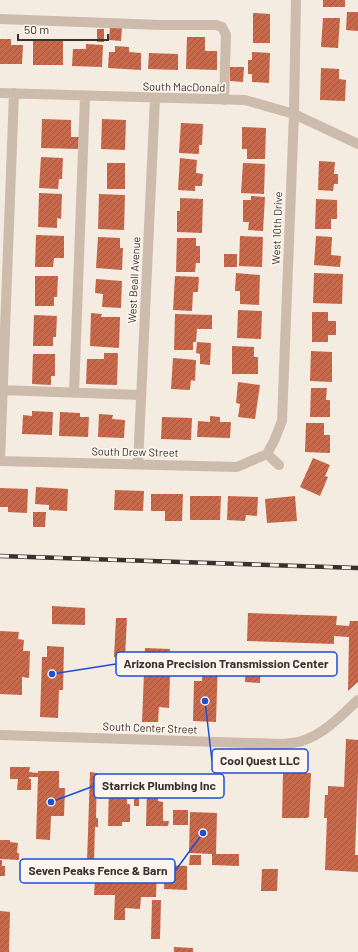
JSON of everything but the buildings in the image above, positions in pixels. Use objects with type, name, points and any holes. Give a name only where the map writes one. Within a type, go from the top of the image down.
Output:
[{"type":"street","name":"West 10th Drive","points":[[267,454],[282,421],[294,114],[296,0]]},
{"type":"street","points":[[0,18],[161,25],[216,25],[222,27],[226,35],[224,100]]},
{"type":"street","name":"South MacDonald","points":[[0,93],[245,100],[294,114],[358,144]]},
{"type":"street","points":[[0,461],[14,93]]},
{"type":"street","points":[[74,393],[85,96]]},
{"type":"street","name":"West Beall Avenue","points":[[138,464],[155,98]]},
{"type":"street","points":[[2,390],[141,395]]},
{"type":"street","points":[[267,454],[279,465]]},
{"type":"street","name":"South Drew Street","points":[[0,461],[237,467],[267,454]]},
{"type":"street","name":"South Center Street","points":[[0,735],[283,744],[300,742],[317,735],[358,700]]},
{"type":"railway","points":[[0,556],[358,568]]},
{"type":"place","name":"Arizona Precision Transmission Center","points":[[52,674]]},
{"type":"place","name":"Cool Quest LLC","points":[[205,701]]},
{"type":"place","name":"Starrick Plumbing Inc","points":[[51,802]]},
{"type":"place","name":"Seven Peaks Fence & Barn","points":[[203,833]]}]
